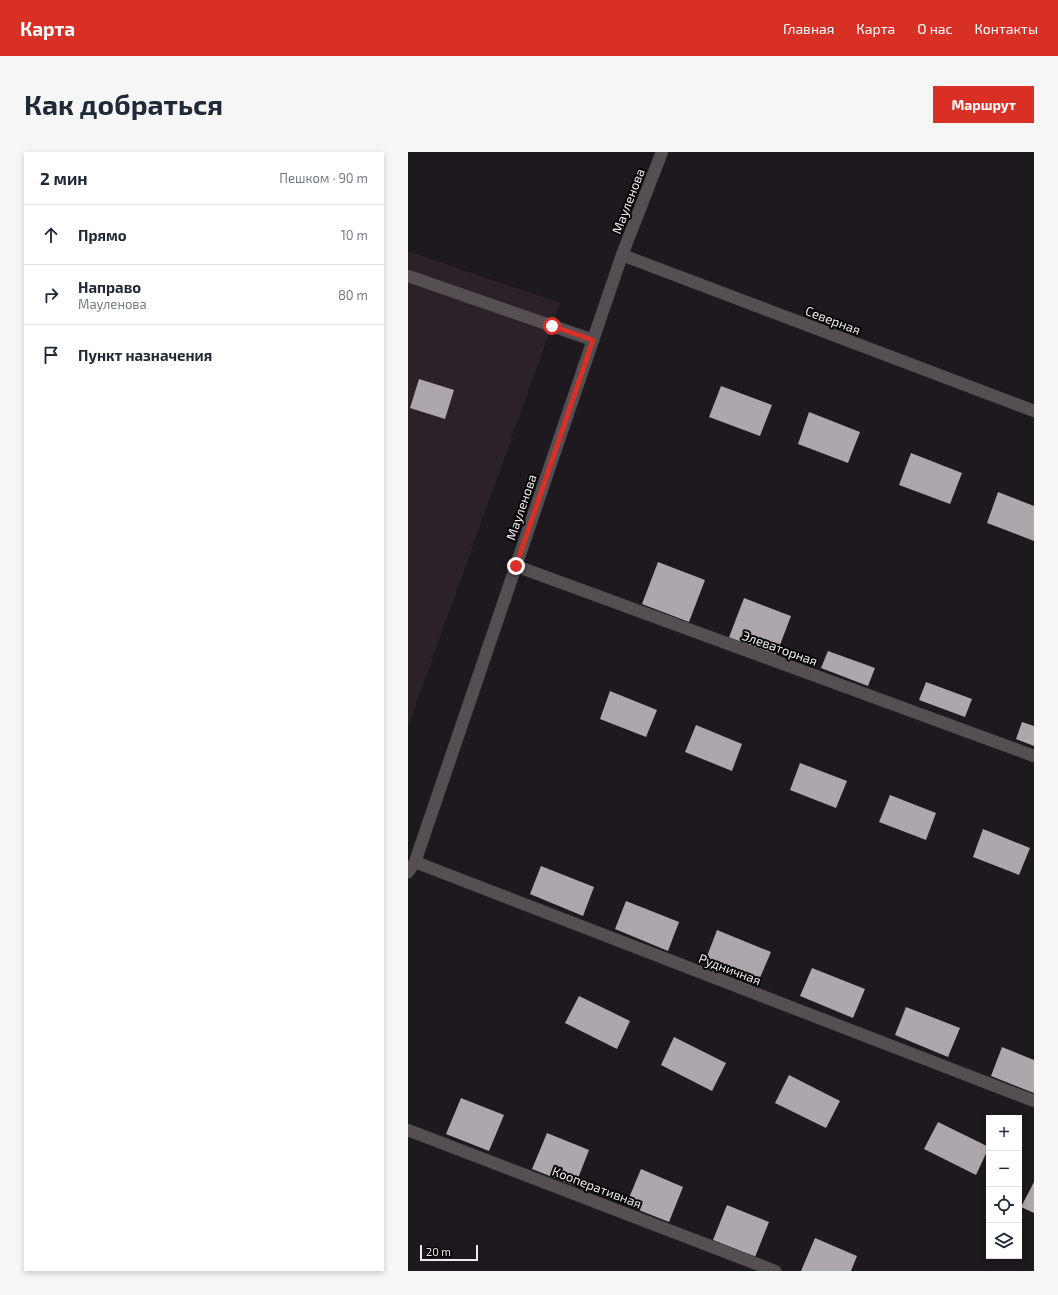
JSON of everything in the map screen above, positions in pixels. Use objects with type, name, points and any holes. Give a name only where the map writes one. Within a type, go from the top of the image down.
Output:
[{"type":"street","name":"Мауленова","points":[[412,867],[622,255],[662,152]]},
{"type":"street","name":"Северная","points":[[622,255],[1034,411]]},
{"type":"street","points":[[408,276],[593,340]]},
{"type":"street","name":"Элеваторная","points":[[516,566],[1034,756]]},
{"type":"street","name":"Рудничная","points":[[412,867],[1034,1101]]},
{"type":"street","name":"Кооперативная","points":[[408,1130],[775,1271]]},
{"type":"shaded area","points":[[408,251],[560,303],[408,727]]},
{"type":"building","points":[[419,379],[454,390],[445,419],[410,408]]},
{"type":"building","points":[[721,386],[772,405],[760,436],[709,417]]},
{"type":"building","points":[[809,412],[860,432],[848,463],[798,444]]},
{"type":"building","points":[[911,453],[962,473],[950,504],[899,485]]},
{"type":"building","points":[[998,492],[1034,506],[1034,541],[987,523]]},
{"type":"building","points":[[658,562],[705,580],[689,622],[642,604]]},
{"type":"building","points":[[744,598],[791,616],[775,658],[728,640]]},
{"type":"building","points":[[828,651],[875,668],[868,686],[821,668]]},
{"type":"building","points":[[926,682],[972,699],[965,717],[919,700]]},
{"type":"building","points":[[610,691],[657,710],[646,737],[600,719]]},
{"type":"building","points":[[1022,722],[1034,726],[1034,746],[1016,739]]},
{"type":"building","points":[[696,725],[742,744],[732,771],[685,752]]},
{"type":"building","points":[[800,763],[847,781],[836,808],[790,790]]},
{"type":"building","points":[[890,795],[936,813],[926,840],[879,822]]},
{"type":"building","points":[[983,829],[1030,848],[1019,875],[973,857]]},
{"type":"building","points":[[541,866],[594,887],[583,916],[530,894]]},
{"type":"building","points":[[626,901],[679,922],[668,951],[615,929]]},
{"type":"building","points":[[717,930],[771,952],[759,980],[706,959]]},
{"type":"building","points":[[812,968],[865,989],[853,1018],[800,996]]},
{"type":"building","points":[[579,996],[630,1021],[617,1049],[565,1023]]},
{"type":"building","points":[[906,1007],[960,1028],[948,1057],[895,1035]]},
{"type":"building","points":[[674,1037],[726,1063],[712,1091],[661,1065]]},
{"type":"building","points":[[1002,1047],[1034,1060],[1034,1093],[991,1076]]},
{"type":"building","points":[[789,1075],[840,1101],[826,1128],[775,1103]]},
{"type":"building","points":[[461,1098],[504,1115],[489,1151],[446,1134]]},
{"type":"building","points":[[938,1122],[986,1146],[986,1153],[976,1175],[924,1149]]},
{"type":"building","points":[[547,1133],[589,1150],[575,1186],[532,1169]]},
{"type":"building","points":[[641,1169],[683,1187],[669,1222],[626,1205]]},
{"type":"building","points":[[1034,1182],[1034,1213],[1022,1207]]},
{"type":"building","points":[[727,1205],[769,1222],[755,1257],[713,1240]]},
{"type":"building","points":[[815,1238],[857,1256],[851,1271],[801,1271]]},
{"type":"route","points":[[516,566],[593,340],[552,326]]}]
